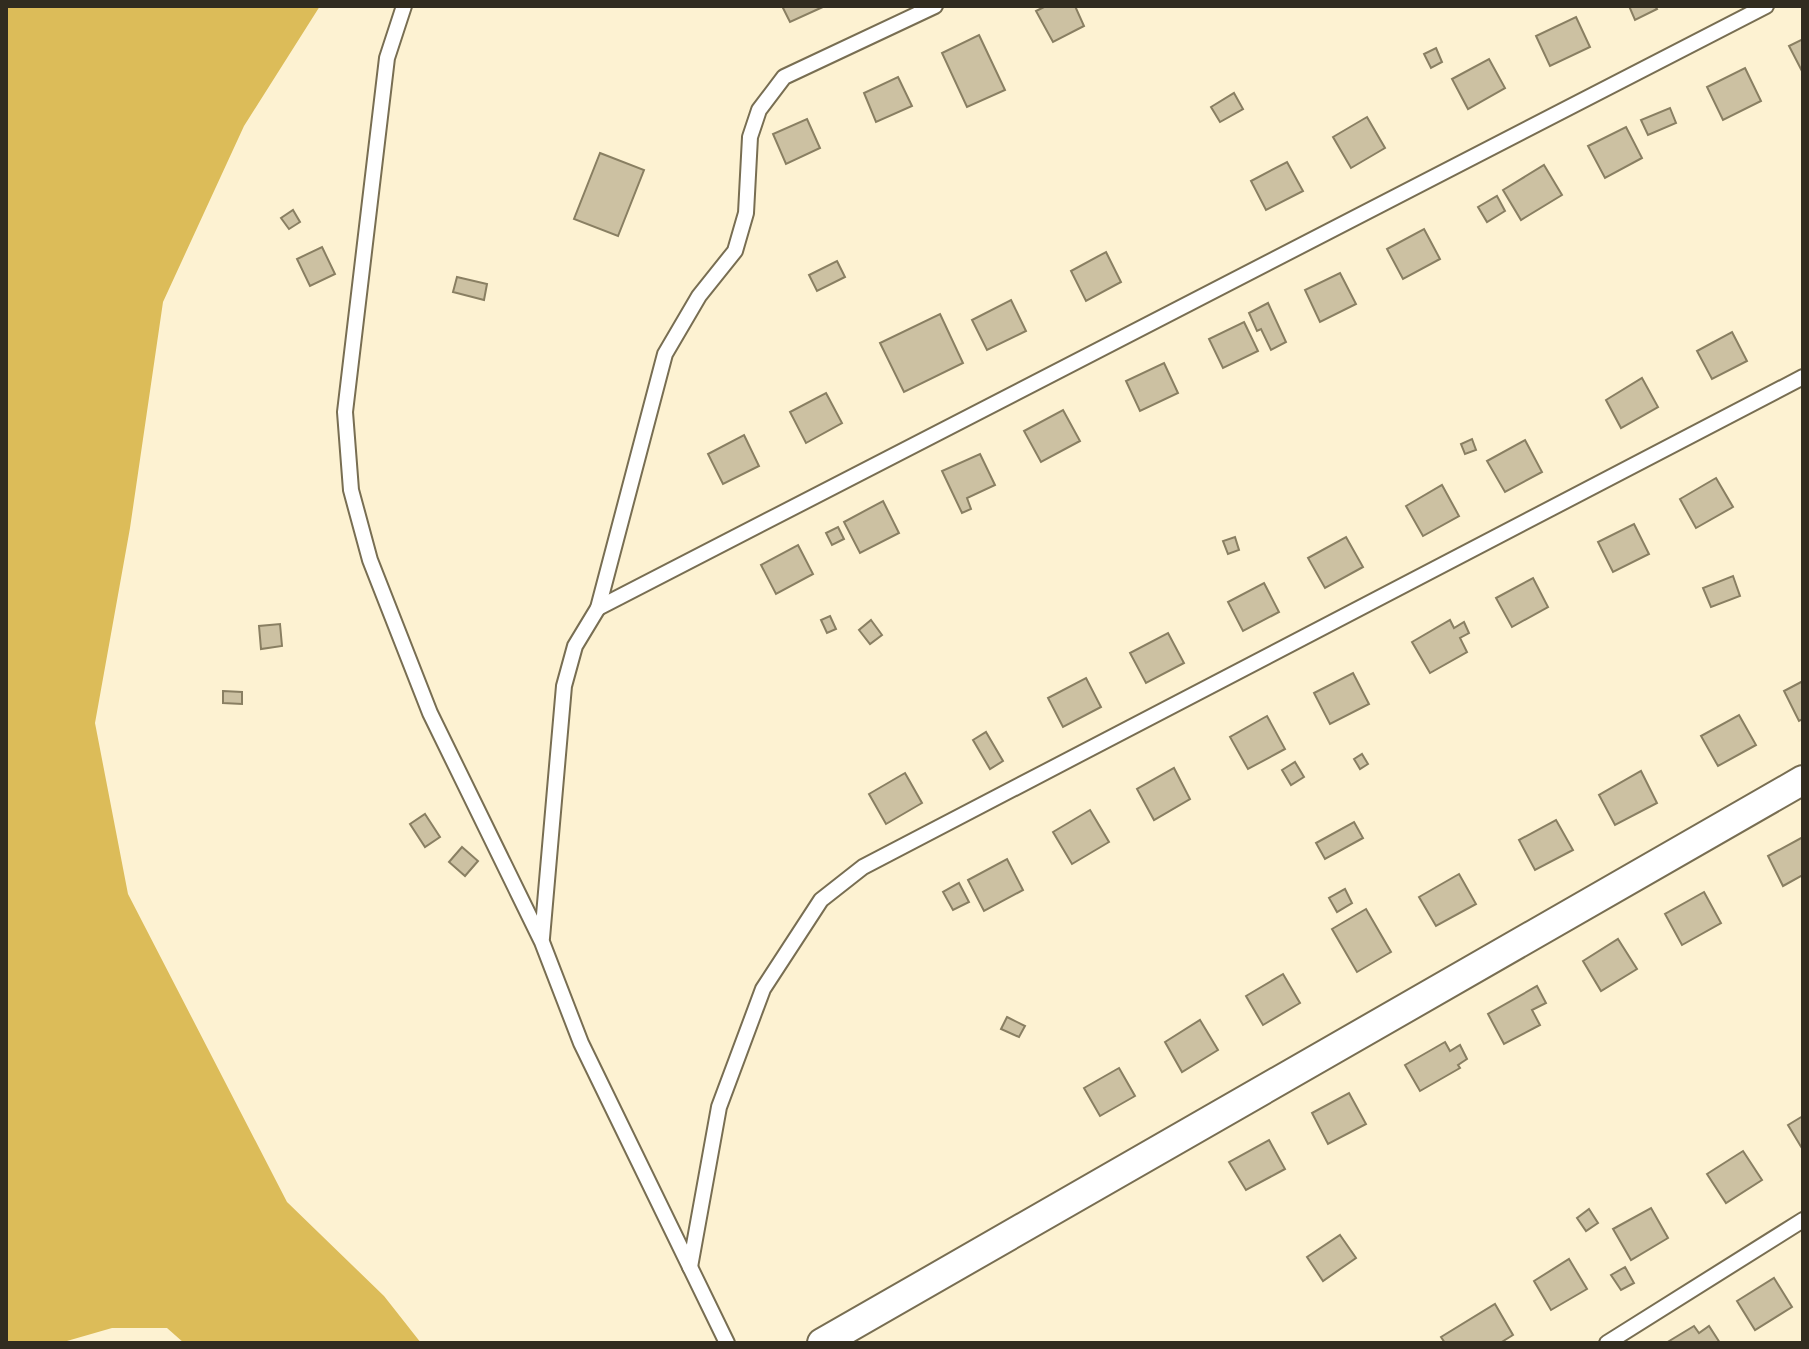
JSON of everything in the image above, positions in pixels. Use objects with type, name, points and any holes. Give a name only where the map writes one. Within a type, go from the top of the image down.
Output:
[{"type":"street","points":[[822,1343],[1803,780]]},
{"type":"lane","points":[[404,6],[387,58],[345,412],[351,490],[370,560],[430,713],[542,942],[581,1043],[727,1343]]},
{"type":"lane","points":[[542,942],[564,686],[575,646],[598,608],[665,354],[699,296],[735,251],[746,213],[750,137],[759,110],[784,77],[935,6]]},
{"type":"lane","points":[[598,608],[1766,6]]},
{"type":"lane","points":[[690,1267],[719,1107],[736,1056],[763,989],[821,900],[863,867],[1803,377]]},
{"type":"lane","points":[[1607,1343],[1803,1220]]},
{"type":"shaded area","points":[[6,6],[320,6],[244,126],[163,302],[130,528],[95,723],[128,894],[287,1202],[384,1296],[421,1343],[184,1343],[167,1328],[112,1328],[60,1343],[6,1343]]},
{"type":"building","points":[[782,6],[825,6],[790,22]]},
{"type":"building","points":[[1046,6],[1075,6],[1084,26],[1053,42],[1036,11]]},
{"type":"building","points":[[1629,6],[1655,6],[1657,9],[1635,20]]},
{"type":"building","points":[[1576,17],[1590,47],[1550,66],[1536,36]]},
{"type":"building","points":[[979,35],[1005,90],[967,107],[942,53]]},
{"type":"building","points":[[1803,39],[1803,73],[1789,46]]},
{"type":"building","points":[[1436,48],[1442,62],[1431,68],[1424,54]]},
{"type":"building","points":[[1489,59],[1505,88],[1468,109],[1452,79]]},
{"type":"building","points":[[1745,68],[1761,101],[1723,120],[1707,87]]},
{"type":"building","points":[[898,77],[912,106],[876,122],[864,93]]},
{"type":"building","points":[[1234,93],[1243,109],[1220,122],[1211,107]]},
{"type":"building","points":[[1670,108],[1676,123],[1648,135],[1641,120]]},
{"type":"building","points":[[1367,117],[1385,148],[1351,168],[1333,137]]},
{"type":"building","points":[[807,119],[820,148],[786,164],[773,134]]},
{"type":"building","points":[[1626,127],[1642,158],[1605,178],[1588,146]]},
{"type":"building","points":[[600,153],[644,170],[618,236],[574,219]]},
{"type":"building","points":[[1287,162],[1303,191],[1266,210],[1251,181]]},
{"type":"building","points":[[1544,165],[1562,195],[1521,220],[1503,190]]},
{"type":"building","points":[[1497,196],[1505,211],[1487,222],[1478,207]]},
{"type":"building","points":[[293,210],[300,222],[289,229],[281,218]]},
{"type":"building","points":[[1424,229],[1440,259],[1403,279],[1387,249]]},
{"type":"building","points":[[322,247],[335,274],[310,286],[297,259]]},
{"type":"building","points":[[1106,252],[1121,282],[1086,301],[1071,271]]},
{"type":"building","points":[[837,261],[845,277],[817,291],[809,275]]},
{"type":"building","points":[[1340,273],[1356,304],[1320,322],[1305,290]]},
{"type":"building","points":[[457,277],[487,284],[484,300],[453,292]]},
{"type":"building","points":[[1011,300],[1026,331],[987,350],[972,320]]},
{"type":"building","points":[[1268,303],[1286,342],[1271,350],[1249,313]]},
{"type":"building","points":[[940,314],[963,363],[904,392],[880,343]]},
{"type":"building","points":[[1244,322],[1258,351],[1223,368],[1209,339]]},
{"type":"building","points":[[1732,332],[1747,361],[1712,379],[1697,351]]},
{"type":"building","points":[[1164,363],[1178,393],[1140,411],[1126,381]]},
{"type":"building","points":[[1642,378],[1658,407],[1621,428],[1606,400]]},
{"type":"building","points":[[826,393],[842,423],[806,443],[790,412]]},
{"type":"building","points":[[1063,410],[1080,441],[1041,462],[1024,431]]},
{"type":"building","points":[[744,435],[759,466],[723,484],[708,454]]},
{"type":"building","points":[[1472,439],[1476,450],[1465,454],[1461,444]]},
{"type":"building","points":[[1525,440],[1542,472],[1505,492],[1487,461]]},
{"type":"building","points":[[980,454],[995,485],[967,498],[971,509],[962,513],[942,471]]},
{"type":"building","points":[[1716,478],[1733,507],[1696,528],[1680,499]]},
{"type":"building","points":[[1442,485],[1459,516],[1423,536],[1406,506]]},
{"type":"building","points":[[883,501],[899,533],[860,553],[844,522]]},
{"type":"building","points":[[1634,524],[1649,554],[1613,572],[1598,542]]},
{"type":"building","points":[[838,527],[844,539],[832,545],[826,533]]},
{"type":"building","points":[[1235,537],[1239,550],[1228,554],[1223,541]]},
{"type":"building","points":[[1346,537],[1363,567],[1325,588],[1308,558]]},
{"type":"building","points":[[798,545],[813,574],[776,594],[761,565]]},
{"type":"building","points":[[1733,576],[1740,596],[1711,607],[1703,588]]},
{"type":"building","points":[[1533,578],[1548,607],[1512,627],[1496,598]]},
{"type":"building","points":[[1264,583],[1279,612],[1243,631],[1228,602]]},
{"type":"building","points":[[830,616],[836,629],[827,633],[821,620]]},
{"type":"building","points":[[871,620],[882,635],[870,644],[859,630]]},
{"type":"building","points":[[1450,620],[1454,628],[1464,622],[1469,633],[1460,638],[1467,652],[1430,673],[1412,642]]},
{"type":"building","points":[[280,624],[282,646],[261,649],[259,626]]},
{"type":"building","points":[[1168,633],[1184,663],[1146,683],[1130,653]]},
{"type":"building","points":[[1353,673],[1369,704],[1330,724],[1314,693]]},
{"type":"building","points":[[1086,678],[1101,707],[1063,727],[1048,698]]},
{"type":"building","points":[[1803,681],[1803,719],[1799,721],[1784,691]]},
{"type":"building","points":[[223,691],[242,692],[242,704],[223,703]]},
{"type":"building","points":[[1739,715],[1756,745],[1718,766],[1701,736]]},
{"type":"building","points":[[1267,716],[1285,749],[1248,769],[1230,737]]},
{"type":"building","points":[[986,732],[1003,761],[990,769],[973,740]]},
{"type":"building","points":[[1362,754],[1368,764],[1360,769],[1354,759]]},
{"type":"building","points":[[1295,762],[1304,777],[1291,785],[1282,770]]},
{"type":"building","points":[[1174,768],[1190,799],[1154,820],[1137,789]]},
{"type":"building","points":[[1641,771],[1657,803],[1615,825],[1599,795]]},
{"type":"building","points":[[905,773],[922,803],[886,824],[869,794]]},
{"type":"building","points":[[1090,810],[1109,842],[1072,864],[1053,832]]},
{"type":"building","points":[[425,814],[440,837],[425,847],[410,824]]},
{"type":"building","points":[[1556,820],[1573,850],[1535,870],[1519,840]]},
{"type":"building","points":[[1354,822],[1363,838],[1325,859],[1316,843]]},
{"type":"building","points":[[1803,837],[1803,875],[1783,886],[1768,856]]},
{"type":"building","points":[[462,847],[478,861],[465,876],[449,862]]},
{"type":"building","points":[[1007,859],[1023,890],[984,911],[968,880]]},
{"type":"building","points":[[1459,874],[1476,904],[1436,926],[1419,897]]},
{"type":"building","points":[[959,883],[969,902],[953,910],[943,892]]},
{"type":"building","points":[[1345,889],[1352,903],[1337,912],[1329,898]]},
{"type":"building","points":[[1704,892],[1721,923],[1682,945],[1665,914]]},
{"type":"building","points":[[1366,909],[1391,952],[1357,972],[1332,929]]},
{"type":"building","points":[[1618,939],[1637,969],[1601,991],[1583,961]]},
{"type":"building","points":[[1283,974],[1300,1003],[1263,1025],[1246,996]]},
{"type":"building","points":[[1537,986],[1546,1003],[1532,1010],[1540,1025],[1504,1044],[1488,1014]]},
{"type":"building","points":[[1007,1017],[1025,1026],[1019,1037],[1001,1029]]},
{"type":"building","points":[[1200,1020],[1218,1050],[1182,1072],[1165,1042]]},
{"type":"building","points":[[1445,1042],[1450,1051],[1460,1045],[1467,1059],[1458,1065],[1460,1068],[1420,1091],[1405,1065]]},
{"type":"building","points":[[1119,1068],[1135,1096],[1100,1116],[1084,1088]]},
{"type":"building","points":[[1349,1093],[1366,1124],[1328,1144],[1312,1113]]},
{"type":"building","points":[[1803,1116],[1803,1150],[1788,1125]]},
{"type":"building","points":[[1269,1140],[1285,1169],[1246,1190],[1229,1162]]},
{"type":"building","points":[[1743,1151],[1762,1180],[1726,1203],[1707,1174]]},
{"type":"building","points":[[1651,1208],[1668,1238],[1631,1260],[1613,1229]]},
{"type":"building","points":[[1589,1209],[1598,1223],[1586,1231],[1577,1218]]},
{"type":"building","points":[[1340,1235],[1356,1258],[1323,1281],[1307,1257]]},
{"type":"building","points":[[1569,1259],[1587,1289],[1551,1310],[1534,1281]]},
{"type":"building","points":[[1625,1267],[1634,1283],[1621,1290],[1611,1275]]},
{"type":"building","points":[[1774,1278],[1792,1307],[1755,1330],[1737,1301]]},
{"type":"building","points":[[1495,1304],[1513,1335],[1500,1343],[1445,1343],[1441,1337]]},
{"type":"building","points":[[1694,1326],[1699,1333],[1709,1326],[1720,1343],[1666,1343]]}]
